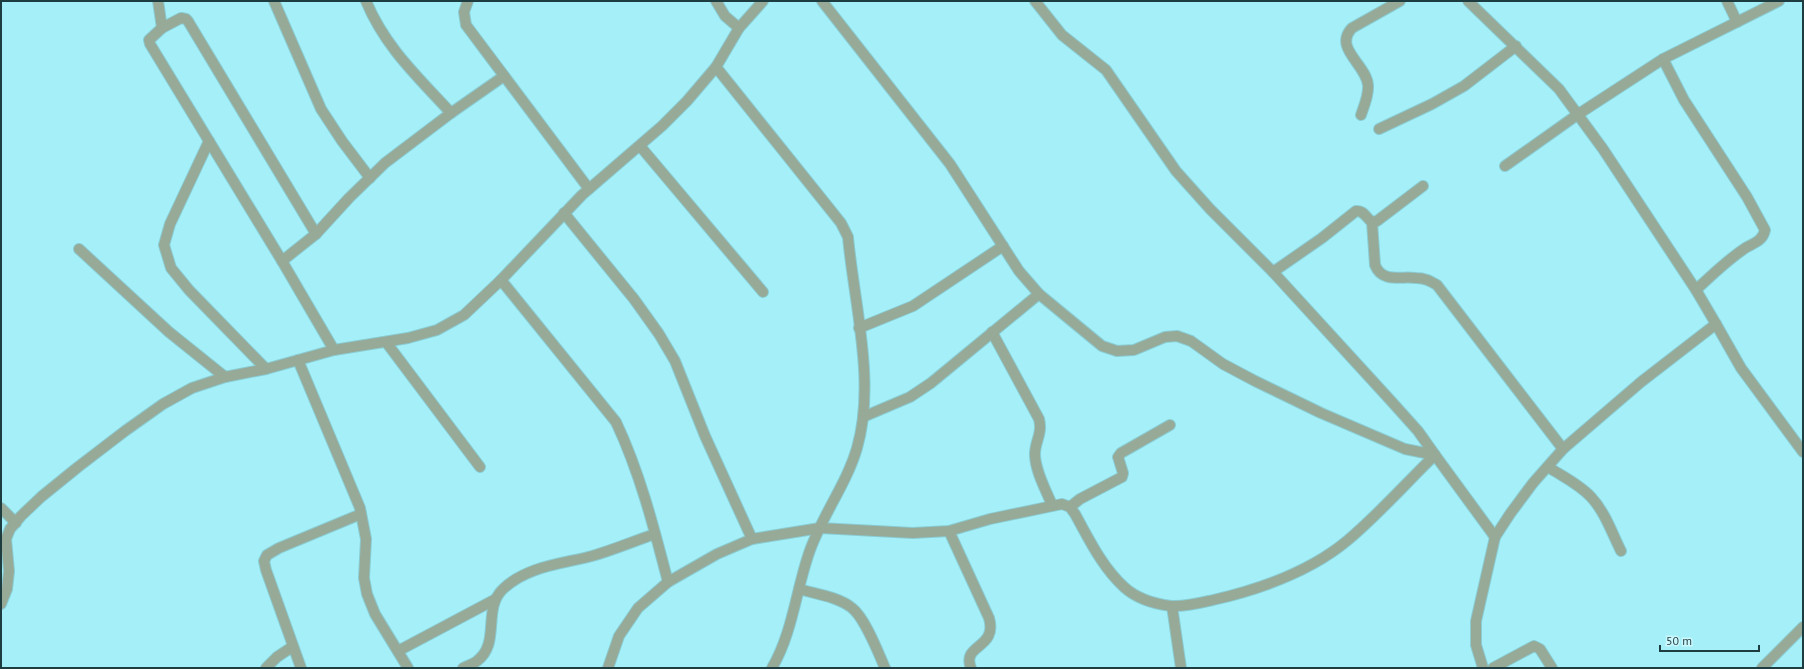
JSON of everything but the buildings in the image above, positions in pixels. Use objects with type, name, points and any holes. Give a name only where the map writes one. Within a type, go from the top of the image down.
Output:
[{"type":"street","points":[[158,1],[162,28]]},
{"type":"street","points":[[274,1],[321,109],[342,141],[370,178]]},
{"type":"street","points":[[366,1],[374,20],[386,40],[451,113]]},
{"type":"street","points":[[468,1],[464,12],[466,25],[589,189]]},
{"type":"street","points":[[716,1],[725,16],[739,28]]},
{"type":"street","points":[[1,604],[8,589],[9,572],[6,540],[10,529],[42,497],[131,426],[163,404],[192,388],[225,377],[266,369],[334,350],[408,338],[437,330],[464,315],[501,280],[589,189],[640,146],[687,101],[716,67],[739,28],[763,1]]},
{"type":"street","points":[[822,1],[950,164],[1019,271],[1039,294],[1102,346],[1117,351],[1134,350],[1165,337],[1177,336],[1191,341],[1223,364],[1255,382],[1321,413],[1405,449],[1435,455]]},
{"type":"street","points":[[1036,1],[1062,35],[1106,70],[1176,171],[1210,209],[1273,272],[1413,425],[1495,537]]},
{"type":"street","points":[[1361,116],[1368,84],[1364,73],[1347,48],[1345,41],[1347,33],[1352,28],[1400,1]]},
{"type":"street","points":[[1468,1],[1485,20],[1516,46],[1559,89],[1603,150],[1696,290],[1742,368],[1803,452]]},
{"type":"street","points":[[1727,1],[1737,22]]},
{"type":"street","points":[[1505,166],[1577,115],[1663,59],[1779,1]]},
{"type":"street","points":[[316,234],[188,21],[181,18],[162,28],[151,37],[149,40],[150,44],[282,261],[334,350]]},
{"type":"street","points":[[1379,129],[1432,104],[1464,86],[1516,46]]},
{"type":"street","points":[[1663,59],[1684,100],[1747,197],[1765,230],[1764,235],[1759,240],[1728,261],[1696,290]]},
{"type":"street","points":[[716,67],[840,223],[848,237],[864,381],[863,417],[857,448],[841,488],[814,537],[784,644],[772,668]]},
{"type":"street","points":[[282,261],[316,234],[386,162],[451,113],[504,76]]},
{"type":"street","points":[[209,141],[170,224],[164,245],[171,268],[189,290],[266,369]]},
{"type":"street","points":[[640,146],[763,292]]},
{"type":"street","points":[[1372,222],[1382,218],[1422,186]]},
{"type":"street","points":[[1273,272],[1322,238],[1356,211],[1360,211],[1372,222],[1375,265],[1377,272],[1390,278],[1428,279],[1437,285],[1563,449]]},
{"type":"street","points":[[564,214],[634,299],[659,334],[675,361],[705,436],[752,539]]},
{"type":"street","points":[[859,328],[913,306],[1003,246]]},
{"type":"street","points":[[79,249],[163,327],[225,377]]},
{"type":"street","points":[[501,280],[616,422],[627,446],[655,534],[668,582]]},
{"type":"street","points":[[863,417],[910,397],[931,383],[1039,294]]},
{"type":"street","points":[[1483,668],[1476,645],[1476,621],[1495,537],[1514,508],[1563,449],[1641,382],[1716,324]]},
{"type":"street","points":[[992,332],[1039,419],[1041,428],[1035,456],[1038,469],[1052,505]]},
{"type":"street","points":[[386,342],[480,467]]},
{"type":"street","points":[[298,360],[350,481],[361,514],[366,539],[364,578],[366,594],[375,614],[408,668]]},
{"type":"street","points":[[1070,507],[1090,493],[1122,477],[1123,473],[1118,457],[1121,453],[1170,425]]},
{"type":"street","points":[[608,668],[619,636],[638,608],[668,582],[717,554],[752,539],[820,528],[913,533],[949,531],[990,519],[1062,504],[1070,507],[1107,567],[1124,587],[1143,599],[1172,606],[1196,604],[1230,596],[1285,578],[1315,563],[1347,540],[1435,455]]},
{"type":"street","points":[[1548,466],[1576,484],[1590,497],[1599,508],[1621,551]]},
{"type":"street","points":[[1,508],[16,523]]},
{"type":"street","points":[[301,668],[292,647],[264,561],[267,555],[279,548],[361,514]]},
{"type":"street","points":[[949,531],[992,627],[989,636],[972,652],[969,657],[968,662],[970,668]]},
{"type":"street","points":[[398,651],[494,600],[503,589],[516,580],[536,570],[562,562],[591,556],[655,534]]},
{"type":"street","points":[[799,589],[843,602],[852,607],[862,620],[886,668]]},
{"type":"street","points":[[463,668],[480,664],[490,643],[491,616],[494,600]]},
{"type":"street","points":[[1172,606],[1181,668]]},
{"type":"street","points":[[1762,668],[1803,627]]},
{"type":"street","points":[[1493,668],[1529,647],[1534,646],[1544,653],[1552,668]]},
{"type":"street","points":[[266,668],[277,657],[292,647]]}]
